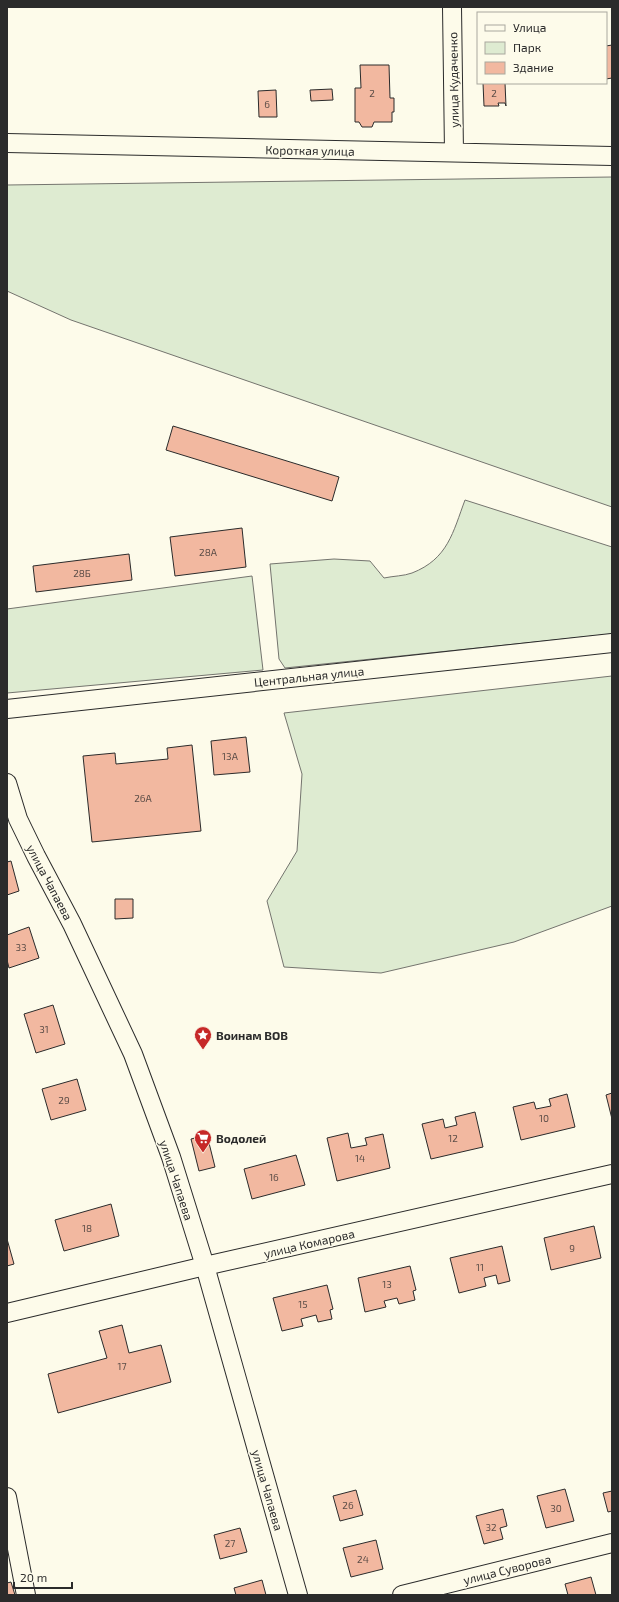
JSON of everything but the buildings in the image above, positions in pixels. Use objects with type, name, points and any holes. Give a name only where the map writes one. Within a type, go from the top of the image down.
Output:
[{"type":"street","name":"улица Кудаченко","points":[[452,7],[454,152]]},
{"type":"street","name":"Короткая улица","points":[[7,143],[612,156]]},
{"type":"street","name":"Центральная улица","points":[[7,709],[612,642]]},
{"type":"street","name":"улица Чапаева","points":[[7,783],[18,819],[72,924],[133,1054],[171,1157],[205,1266],[298,1595]]},
{"type":"street","name":"улица Комарова","points":[[7,1313],[205,1266],[612,1174]]},
{"type":"street","points":[[7,1497],[26,1595]]},
{"type":"street","name":"улица Суворова","points":[[402,1595],[612,1543]]},
{"type":"green space","points":[[612,177],[612,507],[71,320],[7,291],[7,185]]},
{"type":"green space","points":[[465,500],[612,547],[612,634],[285,668],[279,659],[270,564],[334,559],[370,561],[384,578],[406,575],[424,567],[434,560],[441,552],[448,543]]},
{"type":"green space","points":[[252,576],[263,670],[7,693],[7,609]]},
{"type":"green space","points":[[612,676],[612,906],[514,942],[381,973],[284,967],[267,901],[297,851],[302,774],[284,713]]},
{"type":"place","name":"Воинам ВОВ","points":[[203,1050]]},
{"type":"place","name":"Водолей","points":[[203,1153]]}]
